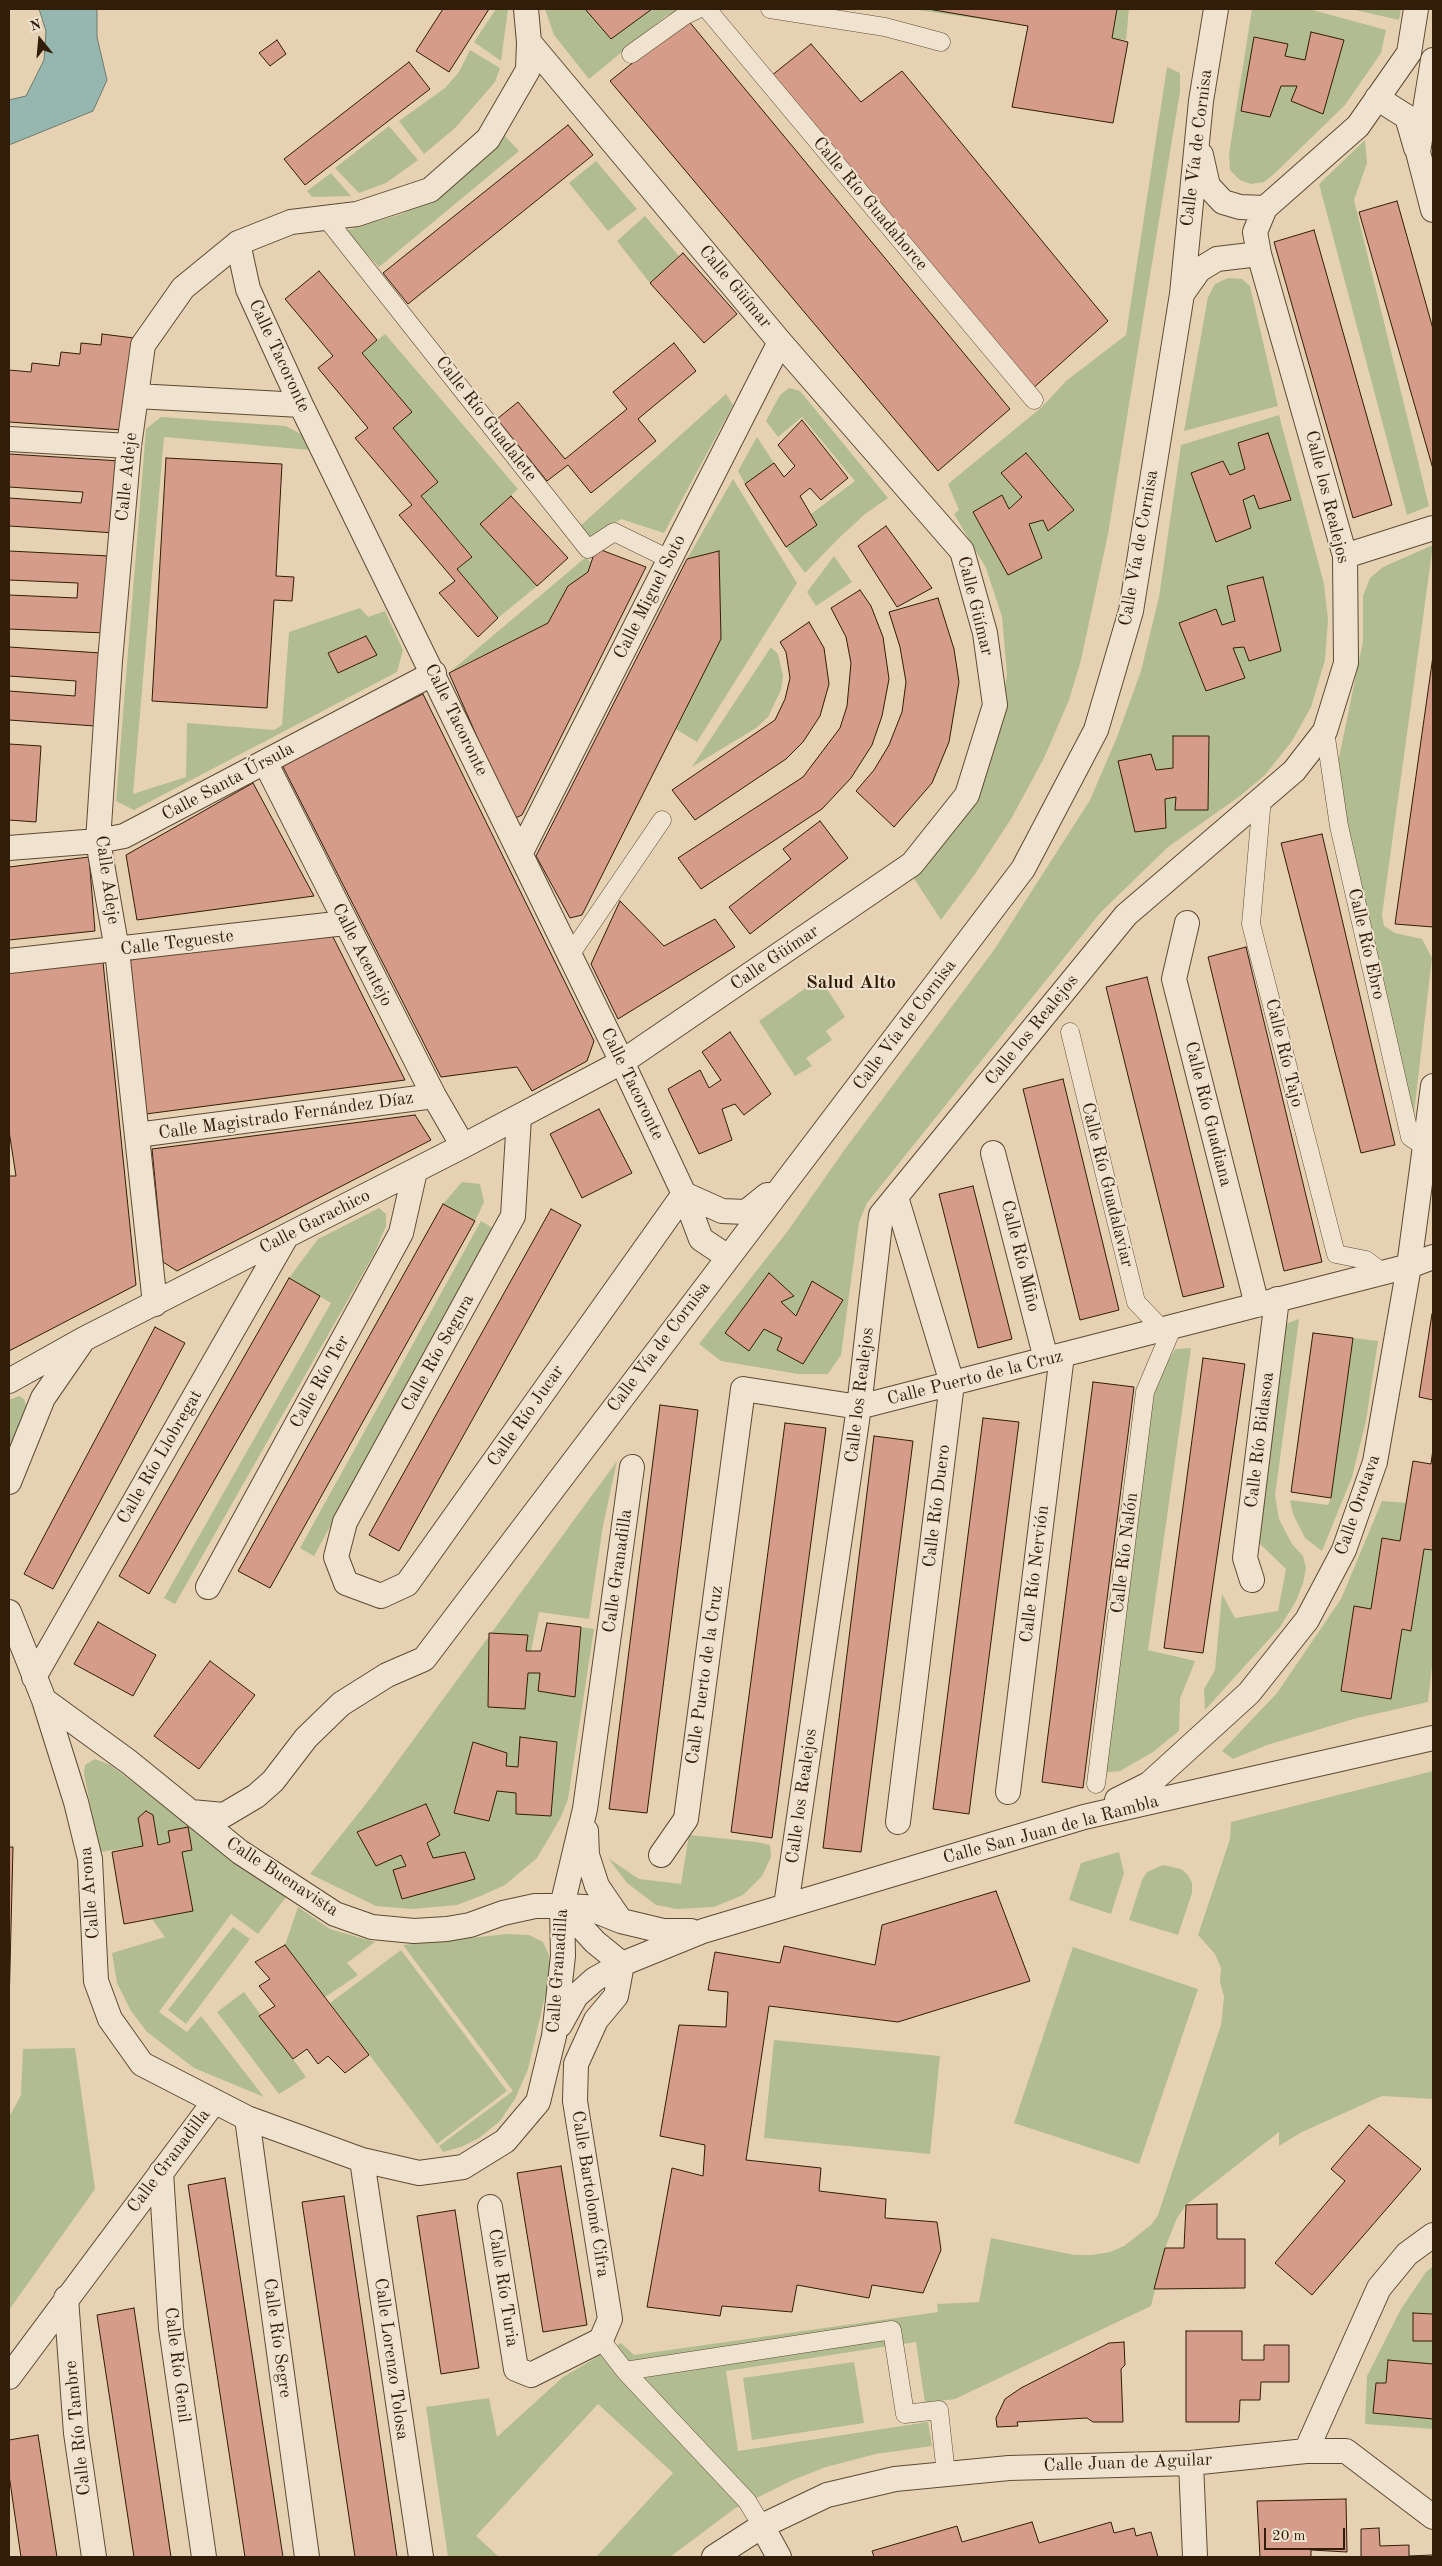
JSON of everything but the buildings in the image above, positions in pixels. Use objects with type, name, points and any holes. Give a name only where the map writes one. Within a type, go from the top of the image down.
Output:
[{"type":"street","name":"Calle Adeje","points":[[155,1304],[117,950],[98,841],[110,661],[129,446],[143,345],[183,288],[238,243],[291,222],[357,214],[430,190],[488,139],[528,70],[529,42],[526,9]]},
{"type":"street","points":[[631,54],[684,16],[698,9]]},
{"type":"street","name":"Calle Río Guadahorce","points":[[707,9],[1034,400]]},
{"type":"street","points":[[770,9],[885,27],[941,42]]},
{"type":"street","name":"Calle Vía de Cornisa","points":[[191,1812],[224,1814],[256,1796],[273,1781],[306,1738],[340,1704],[387,1675],[424,1659],[1023,869],[1096,730],[1131,611],[1182,294],[1197,136],[1216,9]]},
{"type":"street","points":[[1182,294],[1199,270],[1217,259],[1257,243],[1265,208],[1358,126],[1409,53],[1416,9]]},
{"type":"street","name":"Calle Güímar","points":[[529,42],[780,342],[962,551],[985,633],[995,705],[967,795],[912,864],[622,1062]]},
{"type":"street","points":[[1418,152],[1433,60]]},
{"type":"street","points":[[1377,98],[1407,117],[1433,210]]},
{"type":"street","points":[[1197,136],[1208,186],[1223,202],[1240,207],[1265,208]]},
{"type":"street","points":[[1217,259],[1202,246],[1188,223],[1203,208],[1223,202]]},
{"type":"street","name":"Calle Río Guadalete","points":[[326,218],[588,549],[614,532],[669,559]]},
{"type":"street","name":"Calle Tacoronte","points":[[238,243],[248,289],[301,405],[434,673],[622,1062],[684,1194],[701,1239],[728,1257]]},
{"type":"street","name":"Calle los Realejos","points":[[786,1906],[859,1407],[881,1216],[1126,915],[1294,771],[1325,731],[1346,663],[1346,556],[1257,243]]},
{"type":"street","name":"Calle Miguel Soto","points":[[521,852],[780,342]]},
{"type":"street","points":[[136,396],[301,405]]},
{"type":"street","points":[[9,439],[129,446]]},
{"type":"street","points":[[1346,556],[1433,528]]},
{"type":"street","name":"Calle Santa Úrsula","points":[[9,848],[98,841],[124,836],[434,673]]},
{"type":"street","name":"Calle Río Ebro","points":[[1325,731],[1339,826],[1410,1137],[1425,1148]]},
{"type":"street","name":"Calle Acentejo","points":[[265,762],[434,1096],[463,1146]]},
{"type":"street","name":"Calle Río Tajo","points":[[1262,798],[1251,924],[1336,1254],[1366,1260],[1383,1273]]},
{"type":"street","points":[[570,955],[662,820]]},
{"type":"street","name":"Calle Tegueste","points":[[9,961],[345,923]]},
{"type":"street","name":"Calle Río Guadiana","points":[[1187,923],[1174,979],[1267,1302]]},
{"type":"street","name":"Calle Río Guadalaviar","points":[[1070,1032],[1136,1302],[1168,1328]]},
{"type":"street","name":"Calle Garachico","points":[[14,1378],[84,1339],[463,1146],[622,1062]]},
{"type":"street","name":"Calle Orotava","points":[[1084,1817],[1149,1784],[1249,1693],[1307,1620],[1344,1550],[1375,1462],[1409,1266],[1433,1086]]},
{"type":"street","name":"Calle Magistrado Fernández Díaz","points":[[138,1136],[434,1096]]},
{"type":"street","name":"Calle Río Segura","points":[[346,1582],[336,1557],[345,1522],[513,1216],[518,1117]]},
{"type":"street","name":"Calle Río Miño","points":[[993,1153],[1054,1357]]},
{"type":"street","name":"Calle Río Ter","points":[[208,1587],[401,1233],[415,1170]]},
{"type":"street","points":[[684,1194],[722,1211],[746,1212],[788,1178]]},
{"type":"street","name":"Calle Río Jucar","points":[[346,1582],[381,1596],[407,1584],[684,1194]]},
{"type":"street","name":"Calle Río Duero","points":[[896,1197],[952,1383],[898,1822]]},
{"type":"street","name":"Calle Río Llobregat","points":[[34,1677],[286,1237]]},
{"type":"street","name":"Calle Puerto de la Cruz","points":[[661,1855],[686,1819],[743,1389],[859,1407],[1383,1273],[1433,1258]]},
{"type":"street","name":"Calle Río Bidasoa","points":[[1252,1580],[1245,1558],[1267,1302]]},
{"type":"street","name":"Calle Río Nalón","points":[[1096,1784],[1145,1392],[1168,1328]]},
{"type":"street","points":[[9,1482],[43,1398],[84,1339]]},
{"type":"street","name":"Calle Río Nervión","points":[[1008,1792],[1054,1357]]},
{"type":"street","points":[[14,1378],[29,1392],[33,1419]]},
{"type":"street","name":"Calle Granadilla","points":[[9,2378],[66,2298],[214,2102],[247,2118],[362,2160],[419,2173],[463,2167],[505,2141],[538,2102],[554,2036],[563,1956],[562,1906],[585,1809],[632,1468]]},
{"type":"street","name":"Calle Arona","points":[[9,1612],[13,1637],[44,1700],[76,1802],[90,1859],[96,1980],[110,2019],[142,2064],[214,2102]]},
{"type":"street","name":"Calle Buenavista","points":[[44,1700],[129,1762],[240,1852],[335,1914],[372,1927],[414,1931],[447,1930],[535,1906],[562,1906]]},
{"type":"street","name":"Calle San Juan de la Rambla","points":[[554,2036],[576,1996],[595,1979],[622,1964],[703,1930],[1084,1817],[1433,1738]]},
{"type":"street","points":[[585,1809],[588,1855],[597,1886],[621,1921]]},
{"type":"street","points":[[562,1906],[595,1942],[622,1964]]},
{"type":"street","name":"Calle San Juan de la Rambla","points":[[562,1906],[586,1907],[621,1921],[663,1932],[703,1930]]},
{"type":"street","points":[[563,1956],[572,1950],[595,1942]]},
{"type":"street","name":"Calle Bartolomé Cifra","points":[[601,2340],[610,2319],[575,2100],[576,2064],[596,2020],[616,1996],[622,1964]]},
{"type":"street","name":"Calle Río Segre","points":[[247,2118],[307,2557]]},
{"type":"street","name":"Calle Lorenzo Tolosa","points":[[362,2160],[420,2557]]},
{"type":"street","name":"Calle Río Genil","points":[[161,2172],[171,2328],[204,2557]]},
{"type":"street","name":"Calle Río Turia","points":[[490,2207],[516,2369],[531,2375],[601,2340]]},
{"type":"street","points":[[1306,2451],[1380,2288],[1407,2254],[1433,2235]]},
{"type":"street","name":"Calle Río Tambre","points":[[66,2298],[76,2433],[94,2557]]},
{"type":"street","points":[[625,2371],[892,2330],[905,2414],[939,2410],[946,2474]]},
{"type":"street","points":[[601,2340],[625,2371],[748,2502],[779,2557]]},
{"type":"street","name":"Calle Juan de Aguilar","points":[[714,2557],[762,2526],[827,2496],[895,2479],[1009,2468],[1191,2463],[1306,2451],[1346,2450],[1433,2517]]},
{"type":"street","points":[[1191,2463],[1195,2557]]},
{"type":"green space","points":[[496,9],[508,9],[501,61],[474,42]]},
{"type":"green space","points":[[545,9],[683,9],[666,16],[589,79],[554,35]]},
{"type":"green space","points":[[911,9],[1129,9],[1126,40]]},
{"type":"green space","points":[[1252,9],[1309,9],[1386,30],[1381,53],[1345,105],[1273,175],[1264,182],[1251,184],[1240,180],[1230,170],[1229,154]]},
{"type":"green space","points":[[1351,9],[1401,9],[1399,20]]},
{"type":"green space","points":[[470,50],[500,68],[495,82],[455,128],[424,154],[399,121],[445,88],[459,72]]},
{"type":"green space","points":[[1167,67],[1180,73],[1180,91],[1108,534],[1081,660],[1069,700],[1044,758],[1011,819],[975,874],[941,920],[913,877],[940,845],[1000,723],[1007,674],[1002,617],[986,568],[954,514],[959,510],[948,484],[1042,407],[1066,381],[1126,335]]},
{"type":"green space","points":[[389,126],[418,160],[386,183],[359,193],[335,168]]},
{"type":"green space","points":[[504,135],[519,151],[379,267],[345,231],[401,214],[436,197]]},
{"type":"green space","points":[[1365,140],[1367,163],[1354,200],[1429,506],[1407,515],[1319,184]]},
{"type":"green space","points":[[596,161],[637,209],[608,231],[569,183]]},
{"type":"green space","points":[[331,173],[351,196],[312,197],[307,191]]},
{"type":"green space","points":[[645,216],[679,256],[650,283],[617,241]]},
{"type":"green space","points":[[1228,278],[1242,279],[1250,286],[1278,406],[1184,431],[1208,297],[1215,284]]},
{"type":"green space","points":[[385,334],[518,489],[481,524],[537,586],[498,618],[457,569],[472,556],[421,496],[438,482],[393,428],[412,412],[362,353]]},
{"type":"green space","points":[[789,388],[800,391],[888,498],[865,514],[805,573],[786,547],[817,525],[811,514],[855,481],[802,417],[778,437],[766,421],[780,395]]},
{"type":"green space","points":[[726,394],[733,405],[664,533],[621,519],[590,539],[580,526]]},
{"type":"green space","points":[[1279,415],[1324,584],[1328,620],[1325,660],[1311,707],[1292,741],[1265,775],[1240,796],[1168,847],[1100,913],[867,1203],[859,1222],[841,1355],[828,1374],[798,1374],[721,1361],[699,1344],[787,1232],[845,1149],[994,950],[1090,800],[1117,737],[1141,671],[1159,597],[1181,445]]},
{"type":"green space","points":[[161,417],[286,426],[304,436],[310,450],[164,437],[133,794],[186,777],[187,723],[274,730],[282,725],[289,632],[360,608],[368,617],[385,611],[403,650],[397,672],[134,810],[116,801],[146,429]]},
{"type":"green space","points":[[757,437],[774,463],[745,484],[738,471]]},
{"type":"green space","points":[[733,479],[797,583],[697,742],[676,729],[721,639],[719,551],[687,559]]},
{"type":"green space","points":[[1433,545],[1382,915],[1384,926],[1395,933],[1422,939],[1432,958],[1414,1113],[1406,1118],[1333,787],[1363,641],[1363,596],[1370,578],[1383,567]]},
{"type":"green space","points":[[834,556],[852,582],[816,606],[807,592]]},
{"type":"green space","points":[[586,557],[591,563],[588,572],[568,586],[548,623],[451,671]]},
{"type":"green space","points":[[771,647],[778,654],[783,676],[781,690],[768,717],[756,728],[692,767]]},
{"type":"green space","points":[[820,978],[845,1017],[826,1031],[832,1040],[806,1058],[812,1066],[795,1076],[759,1021]]},
{"type":"green space","points":[[462,1182],[480,1184],[484,1202],[475,1221],[443,1204]]},
{"type":"green space","points":[[379,1208],[386,1214],[386,1226],[374,1254],[175,1604],[164,1598],[331,1303],[289,1278],[318,1239]]},
{"type":"green space","points":[[481,1221],[493,1228],[314,1556],[300,1548]]},
{"type":"green space","points":[[1299,1319],[1275,1495],[1279,1519],[1292,1544],[1303,1556],[1306,1568],[1303,1583],[1296,1601],[1280,1627],[1205,1710],[1204,1689],[1215,1670],[1222,1594],[1235,1618],[1278,1611],[1286,1569],[1259,1543],[1254,1526],[1285,1324]]},
{"type":"green space","points":[[1353,1338],[1378,1341],[1366,1421],[1352,1477],[1322,1551],[1305,1538],[1293,1514],[1290,1500],[1328,1505],[1331,1498]]},
{"type":"green space","points":[[1191,1348],[1148,1650],[1195,1661],[1180,1699],[1179,1731],[1153,1752],[1120,1771],[1102,1773],[1150,1393],[1175,1349]]},
{"type":"green space","points":[[19,1396],[24,1399],[27,1409],[9,1452],[9,1400]]},
{"type":"green space","points":[[617,1461],[603,1526],[589,1619],[539,1612],[531,1651],[526,1651],[528,1635],[497,1633],[489,1643],[525,1708],[528,1673],[540,1673],[539,1691],[575,1697],[581,1627],[594,1629],[568,1799],[561,1817],[537,1858],[505,1885],[483,1895],[457,1905],[412,1909],[376,1906],[310,1874],[373,1795]]},
{"type":"green space","points":[[1382,1501],[1407,1503],[1400,1541],[1382,1538],[1371,1609],[1354,1607],[1341,1691],[1391,1699],[1402,1629],[1411,1631],[1424,1549],[1433,1550],[1433,1657],[1428,1702],[1357,1718],[1267,1745],[1233,1759],[1222,1751],[1277,1693],[1341,1599]]},
{"type":"green space","points":[[95,1759],[110,1765],[286,1897],[258,1934],[231,1914],[159,2012],[187,2032],[201,2016],[264,2097],[194,2068],[147,2032],[131,2011],[117,1983],[112,1953],[165,1937],[152,1919],[193,1911],[182,1852],[188,1827],[168,1831],[170,1842],[100,1852],[84,1774],[85,1765]]},
{"type":"green space","points":[[1433,1771],[1433,2099],[1382,2096],[1302,2132],[1279,2146],[1279,2132],[1186,2205],[1177,2218],[1165,2248],[1151,2306],[955,2399],[925,2403],[916,2342],[726,2371],[738,2451],[928,2422],[932,2446],[876,2454],[826,2467],[795,2479],[734,2509],[670,2557],[596,2557],[673,2473],[598,2404],[476,2536],[499,2557],[448,2557],[426,2407],[489,2398],[497,2437],[563,2377],[621,2343],[634,2355],[938,2312],[937,2304],[979,2302],[991,2238],[1074,2255],[1092,2255],[1110,2252],[1124,2246],[1151,2225],[1158,2215],[1221,2025],[1224,1997],[1220,1982],[1221,1968],[1215,1954],[1198,1935],[1230,1839],[1231,1822]]},
{"type":"green space","points":[[689,1835],[770,1845],[771,1857],[762,1876],[743,1895],[714,1907],[677,1909],[656,1905],[627,1883],[608,1858],[639,1879],[681,1884]]},
{"type":"green space","points":[[1119,1852],[1124,1873],[1111,1914],[1069,1900],[1081,1863]]},
{"type":"green space","points":[[1163,1865],[1181,1869],[1188,1875],[1192,1883],[1192,1893],[1178,1935],[1129,1920],[1142,1880],[1147,1872]]},
{"type":"green space","points":[[298,1907],[330,1929],[375,1942],[347,1963],[358,1975],[325,1997],[285,1945]]},
{"type":"green space","points":[[233,1927],[250,1939],[186,2024],[168,2010]]},
{"type":"green space","points":[[507,1934],[529,1935],[543,1942],[549,1955],[551,1971],[528,2069],[515,2099],[500,2121],[479,2138],[461,2147],[443,2152],[439,2146],[513,2091],[403,1945]]},
{"type":"green space","points":[[1073,1947],[1198,1989],[1139,2164],[1014,2123]]},
{"type":"green space","points":[[401,1950],[507,2091],[437,2144],[330,2003]]},
{"type":"green space","points":[[244,1992],[306,2077],[279,2094],[217,2012]]},
{"type":"green space","points":[[774,2040],[940,2056],[930,2154],[764,2138]]},
{"type":"green space","points":[[75,2048],[95,2189],[9,2310],[9,2117],[21,2095],[23,2049]]},
{"type":"green space","points":[[1433,2266],[1433,2429],[1365,2424],[1367,2376],[1401,2309],[1426,2272]]},
{"type":"green space","points":[[854,2362],[864,2423],[752,2440],[743,2378]]},
{"type":"water","points":[[39,9],[97,9],[97,37],[107,80],[93,111],[9,145],[9,100],[26,96],[44,60],[46,31]]},
{"type":"district","name":"Salud Alto","points":[[851,983]]}]
